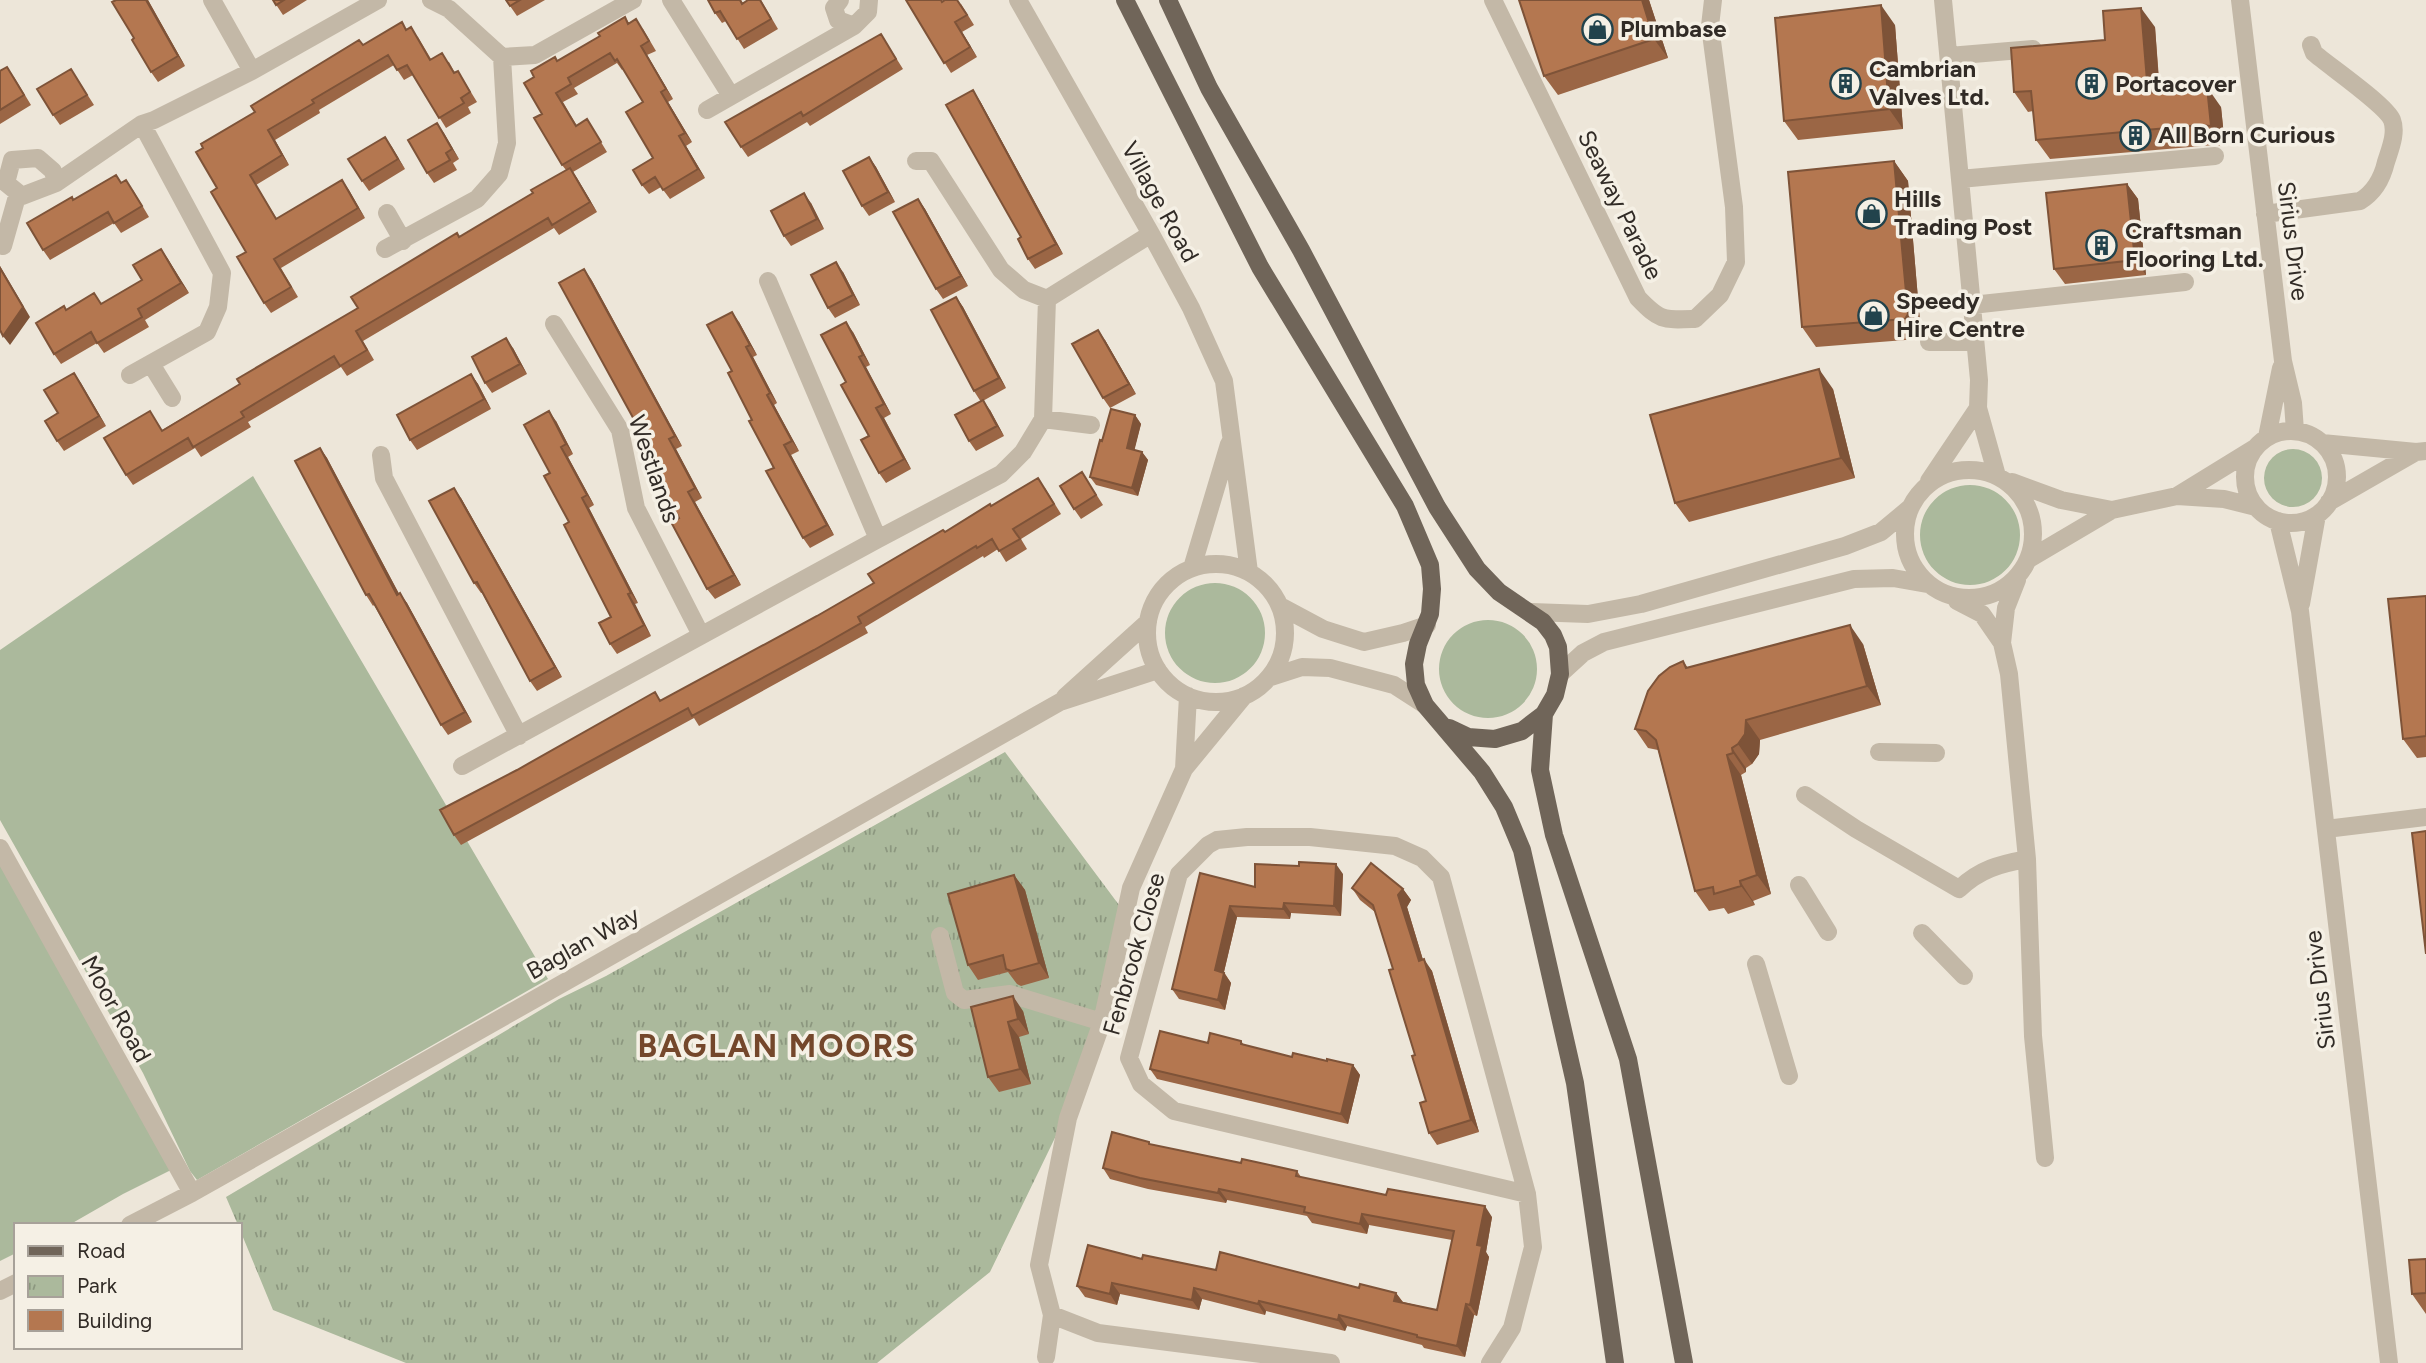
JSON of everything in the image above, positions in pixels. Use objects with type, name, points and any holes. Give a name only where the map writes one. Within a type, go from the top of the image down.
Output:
[{"type":"main road","points":[[1125,0],[1260,267],[1405,506],[1430,565],[1432,589],[1427,625],[1418,643],[1414,664],[1416,685],[1425,705],[1482,772],[1504,807],[1522,850],[1575,1083],[1615,1363]]},
{"type":"main road","points":[[1168,0],[1209,88],[1301,250],[1437,507],[1477,569],[1499,593],[1543,622],[1558,647],[1560,674],[1555,695],[1544,714],[1522,731],[1495,739],[1468,737],[1443,725]]},
{"type":"main road","points":[[1544,714],[1540,770],[1554,835],[1628,1059],[1684,1363]]},
{"type":"street","points":[[212,0],[252,71]]},
{"type":"street","points":[[56,183],[53,171],[38,158],[12,160],[6,183],[22,196],[56,183],[142,124],[252,71],[378,0]]},
{"type":"street","points":[[385,249],[477,199],[499,174],[507,143],[502,57],[449,9],[431,0]]},
{"type":"street","points":[[502,57],[535,55],[633,0]]},
{"type":"street","points":[[671,0],[731,96]]},
{"type":"street","points":[[840,0],[834,8],[838,20],[854,26]]},
{"type":"street","points":[[707,110],[854,26],[868,12],[869,0]]},
{"type":"street","name":"Village Road","points":[[1017,0],[1151,234],[1191,308],[1224,382],[1249,572]]},
{"type":"street","name":"Seaway Parade","points":[[1493,0],[1638,298],[1654,315],[1671,320],[1695,320],[1720,295],[1736,262],[1734,207],[1710,26],[1713,0]]},
{"type":"street","points":[[1943,0],[1972,305],[1978,408],[1999,477],[2020,493],[2031,514],[2034,537],[2029,559],[2006,608],[2002,643],[2009,674],[2027,859],[2033,1036],[2045,1158]]},
{"type":"street","name":"Sirius Drive","points":[[2240,0],[2264,214],[2295,431]]},
{"type":"street","points":[[2264,214],[2360,201],[2371,195],[2383,176],[2394,133],[2391,118],[2314,53],[2312,45]]},
{"type":"street","points":[[1950,56],[2038,48]]},
{"type":"street","points":[[130,375],[207,332],[218,307],[222,273],[142,124]]},
{"type":"street","points":[[1961,179],[2215,156]]},
{"type":"street","points":[[916,161],[931,161],[1001,270],[1024,290],[1047,299]]},
{"type":"street","points":[[3,246],[18,193]]},
{"type":"street","points":[[387,213],[403,241]]},
{"type":"street","points":[[1047,299],[1151,234]]},
{"type":"street","points":[[768,281],[877,539]]},
{"type":"street","points":[[1972,305],[2185,282]]},
{"type":"street","points":[[462,766],[1001,474],[1023,452],[1043,419],[1047,299]]},
{"type":"street","name":"Westlands","points":[[554,324],[620,430],[636,508],[701,635]]},
{"type":"street","points":[[1929,342],[1975,342]]},
{"type":"street","name":"Sirius Drive","points":[[2261,443],[2283,361]]},
{"type":"street","points":[[150,364],[172,398]]},
{"type":"street","points":[[1531,612],[1588,614],[1641,604],[1845,546],[1881,533],[1911,507],[1978,408]]},
{"type":"street","points":[[1043,419],[1091,425]]},
{"type":"street","points":[[2177,495],[2281,432],[2295,431],[2310,435],[2322,443],[2331,454],[2336,468],[2336,485],[2323,509]]},
{"type":"street","name":"Village Road","points":[[1192,568],[1230,439]]},
{"type":"street","points":[[2261,443],[2248,459],[2245,484],[2249,496],[2266,516],[2291,523],[2304,521],[2421,452]]},
{"type":"street","points":[[2322,443],[2421,452]]},
{"type":"street","points":[[381,455],[384,478],[519,736]]},
{"type":"street","points":[[1923,489],[1945,474],[1971,470],[1999,477],[2062,500],[2112,510]]},
{"type":"street","points":[[2029,559],[2112,510],[2177,495],[2224,499],[2256,507]]},
{"type":"street","points":[[1911,507],[1905,527],[1906,548],[1914,568],[1927,584]]},
{"type":"street","name":"Sirius Drive","points":[[2300,611],[2323,509]]},
{"type":"street","name":"Sirius Drive","points":[[2278,521],[2300,611],[2389,1363]]},
{"type":"street","points":[[1221,564],[1249,572],[1267,586],[1280,606],[1285,624],[1279,662],[1268,678],[1244,696],[1216,701],[1188,696],[1171,685],[1150,655],[1147,639],[1153,604],[1176,576],[1192,568],[1221,564]]},
{"type":"street","points":[[1948,596],[1973,599],[1986,596],[1998,592],[2019,576]]},
{"type":"street","points":[[1560,674],[1583,653],[1604,642],[1854,579],[1893,578],[1927,584],[1982,614],[2002,643]]},
{"type":"street","points":[[1280,606],[1324,629],[1364,642],[1427,625]]},
{"type":"street","name":"Baglan Way","points":[[1060,702],[1148,622]]},
{"type":"street","points":[[1268,678],[1302,667],[1330,668],[1394,685],[1425,705]]},
{"type":"street","name":"Baglan Way","points":[[134,1223],[192,1193],[1060,702],[1158,670]]},
{"type":"street","name":"Fenbrook Close","points":[[1184,769],[1188,696]]},
{"type":"street","name":"Fenbrook Close","points":[[1052,1315],[1039,1265],[1068,1118],[1102,1022],[1131,888],[1184,769],[1244,696]]},
{"type":"street","points":[[1878,752],[1936,754]]},
{"type":"street","points":[[1805,795],[1856,829],[1959,889],[1989,867],[2027,859]]},
{"type":"street","points":[[2326,829],[2426,817]]},
{"type":"street","name":"Fenbrook Close","points":[[1490,1363],[1512,1328],[1533,1247],[1527,1194],[1441,877],[1422,858],[1395,846],[1310,836],[1217,840],[1179,874],[1129,1058],[1141,1084],[1174,1111],[1527,1194]]},
{"type":"street","name":"Moor Road","points":[[0,848],[192,1193]]},
{"type":"street","points":[[1799,886],[1828,932]]},
{"type":"street","points":[[1922,933],[1964,976]]},
{"type":"street","points":[[940,936],[955,993],[964,999],[1010,994],[1102,1022]]},
{"type":"street","points":[[1756,964],[1789,1076]]},
{"type":"street","points":[[1046,1357],[1052,1315],[1098,1333],[1331,1363]]},
{"type":"green space","points":[[2287,449],[2299,449],[2314,457],[2322,472],[2322,484],[2314,499],[2299,507],[2287,507],[2272,499],[2264,484],[2264,472],[2272,457]]},
{"type":"green space","points":[[253,476],[548,979],[197,1180],[190,1171],[143,1073],[0,820],[0,650]]},
{"type":"green space","points":[[1970,485],[1989,489],[2006,499],[2016,516],[2020,535],[2016,554],[2006,571],[1989,581],[1970,585],[1951,581],[1934,571],[1924,554],[1920,535],[1924,516],[1934,499],[1951,489]]},
{"type":"green space","points":[[1215,583],[1243,591],[1257,605],[1265,633],[1257,661],[1243,675],[1215,683],[1187,675],[1173,661],[1165,633],[1173,605],[1187,591]]},
{"type":"green space","points":[[1488,620],[1507,624],[1522,635],[1533,650],[1537,669],[1533,688],[1522,703],[1507,714],[1488,718],[1469,714],[1454,703],[1443,688],[1439,669],[1443,650],[1454,635],[1469,624]]},
{"type":"green space","points":[[1005,752],[1119,905],[1100,1016],[1067,1113],[990,1272],[877,1363],[406,1363],[273,1310],[242,1235],[242,1223],[237,1223],[226,1197],[559,999],[606,976]]},
{"type":"green space","points":[[0,853],[177,1167],[72,1223],[14,1223],[14,1254],[0,1261]]},
{"type":"building","points":[[146,0],[178,56],[151,72],[112,2]]},
{"type":"building","points":[[506,0],[520,0],[510,6]]},
{"type":"building","points":[[708,0],[740,0],[742,4],[748,0],[760,0],[771,19],[737,39],[720,11],[715,13]]},
{"type":"building","points":[[906,0],[957,0],[967,15],[955,22],[970,47],[944,63]]},
{"type":"building","name":"Plumbase","points":[[1519,0],[1642,0],[1654,39],[1544,76]]},
{"type":"building","name":"Cambrian Valves Ltd.","points":[[1881,5],[1889,109],[1784,121],[1775,18]]},
{"type":"building","points":[[2141,8],[2148,93],[2207,87],[2211,126],[2036,140],[2031,91],[2014,92],[2011,48],[2105,40],[2103,11]]},
{"type":"building","points":[[625,17],[628,24],[636,19],[649,41],[641,46],[666,89],[661,92],[685,133],[679,136],[698,169],[663,190],[655,177],[642,185],[633,170],[653,158],[626,112],[643,102],[617,59],[615,61],[610,53],[568,78],[571,84],[556,93],[576,126],[587,119],[601,142],[562,165],[534,118],[542,114],[524,83],[534,77],[531,71],[555,57],[557,61],[600,36],[598,33]]},
{"type":"building","points":[[402,22],[406,30],[411,27],[430,60],[442,53],[454,73],[458,71],[470,92],[461,98],[464,103],[439,118],[407,65],[397,70],[388,55],[312,100],[314,103],[268,130],[282,155],[250,175],[276,219],[342,180],[358,208],[274,259],[291,287],[264,303],[237,257],[246,252],[211,192],[217,188],[196,152],[203,148],[201,144],[255,112],[251,106],[359,40],[363,45]]},
{"type":"building","points":[[881,34],[896,59],[803,116],[801,112],[741,147],[725,122]]},
{"type":"building","points":[[7,67],[24,95],[0,110],[0,71]]},
{"type":"building","points":[[71,69],[87,95],[53,115],[37,89]]},
{"type":"building","points":[[973,90],[1056,244],[1028,259],[1018,239],[1021,237],[946,105]]},
{"type":"building","points":[[437,123],[452,149],[446,153],[450,160],[427,173],[408,140]]},
{"type":"building","points":[[385,137],[398,159],[362,181],[348,159]]},
{"type":"building","points":[[869,157],[888,192],[862,206],[843,171]]},
{"type":"building","points":[[1894,161],[1908,314],[1905,319],[1802,327],[1788,172]]},
{"type":"building","points":[[570,168],[590,202],[552,225],[548,218],[356,331],[367,350],[340,366],[334,356],[241,412],[244,417],[193,447],[188,438],[126,475],[104,438],[150,411],[162,431],[240,384],[237,379],[358,308],[351,297],[457,233],[459,237]]},
{"type":"building","points":[[116,175],[121,183],[126,180],[142,206],[114,223],[108,212],[43,250],[27,223]]},
{"type":"building","name":"Craftsman Flooring Ltd.","points":[[2127,184],[2135,260],[2054,269],[2046,193]]},
{"type":"building","points":[[804,193],[817,219],[784,236],[771,211]]},
{"type":"building","points":[[918,199],[961,276],[936,289],[893,212]]},
{"type":"building","points":[[161,249],[181,283],[138,309],[142,317],[97,343],[91,332],[54,354],[36,323],[64,306],[66,310],[94,293],[101,304],[142,280],[133,265]]},
{"type":"building","points":[[836,262],[853,295],[828,308],[811,275]]},
{"type":"building","points":[[0,268],[23,307],[3,336],[0,330]]},
{"type":"building","points":[[584,269],[675,436],[669,439],[695,488],[688,492],[734,575],[707,589],[671,522],[679,518],[653,469],[659,465],[559,283]]},
{"type":"building","points":[[956,297],[999,378],[974,391],[931,310]]},
{"type":"building","points":[[732,312],[750,345],[746,347],[770,393],[767,395],[792,441],[784,445],[827,525],[803,538],[766,471],[774,468],[728,373],[732,371],[707,325]]},
{"type":"building","points":[[846,322],[863,355],[859,357],[884,404],[876,408],[904,459],[879,473],[861,440],[869,436],[841,385],[846,382],[821,335]]},
{"type":"building","points":[[1098,330],[1129,384],[1103,398],[1072,344]]},
{"type":"building","points":[[506,338],[520,364],[485,383],[472,357]]},
{"type":"building","points":[[1819,369],[1841,458],[1675,503],[1650,415]]},
{"type":"building","points":[[74,373],[99,416],[57,441],[45,421],[58,413],[44,390]]},
{"type":"building","points":[[471,374],[484,399],[410,440],[397,415]]},
{"type":"building","points":[[983,400],[997,426],[969,441],[955,415]]},
{"type":"building","points":[[1111,409],[1135,415],[1127,448],[1142,452],[1132,488],[1090,477]]},
{"type":"building","points":[[549,411],[566,444],[561,447],[587,495],[582,498],[631,593],[628,594],[644,625],[610,644],[599,623],[611,617],[564,525],[569,522],[544,476],[550,473],[524,425]]},
{"type":"building","points":[[320,448],[397,595],[400,593],[465,712],[441,725],[369,594],[366,595],[295,461]]},
{"type":"building","points":[[1082,472],[1096,495],[1074,509],[1060,486]]},
{"type":"building","points":[[1038,478],[1054,504],[1013,529],[1020,539],[999,551],[992,539],[977,548],[976,546],[858,617],[861,623],[814,650],[692,716],[688,708],[454,835],[440,810],[655,692],[660,701],[817,616],[874,583],[868,574]]},
{"type":"building","points":[[454,488],[555,667],[530,681],[477,582],[474,583],[429,501]]},
{"type":"building","points":[[2426,596],[2426,736],[2403,739],[2388,599]]},
{"type":"building","points":[[1850,625],[1867,686],[1746,720],[1745,734],[1732,748],[1733,753],[1727,755],[1757,875],[1740,881],[1741,886],[1714,894],[1713,887],[1695,891],[1656,740],[1646,731],[1635,729],[1648,691],[1659,676],[1683,661],[1686,668]]},
{"type":"building","points":[[2426,831],[2426,954],[2412,833]]},
{"type":"building","points":[[1299,862],[1336,864],[1334,906],[1284,903],[1283,909],[1230,906],[1215,970],[1224,973],[1218,1000],[1172,989],[1200,873],[1255,887],[1255,864],[1299,866]]},
{"type":"building","points":[[1371,863],[1403,889],[1398,895],[1419,961],[1424,959],[1471,1120],[1429,1133],[1420,1103],[1426,1101],[1412,1056],[1415,1055],[1389,970],[1393,969],[1373,905],[1352,888]]},
{"type":"building","points":[[1014,875],[1039,963],[1011,971],[1006,969],[1003,955],[968,965],[948,894]]},
{"type":"building","points":[[1013,996],[1018,1019],[1008,1022],[1020,1069],[988,1077],[971,1007]]},
{"type":"building","points":[[1160,1031],[1208,1043],[1210,1033],[1292,1057],[1293,1053],[1353,1065],[1341,1114],[1150,1069]]},
{"type":"building","points":[[1112,1132],[1149,1144],[1241,1163],[1242,1159],[1297,1171],[1296,1176],[1386,1195],[1388,1189],[1485,1206],[1477,1245],[1482,1246],[1470,1305],[1466,1304],[1457,1346],[1339,1315],[1338,1320],[1194,1288],[1192,1300],[1112,1283],[1110,1294],[1077,1286],[1088,1245],[1142,1259],[1143,1255],[1216,1270],[1220,1252],[1359,1288],[1360,1284],[1396,1293],[1394,1301],[1437,1310],[1454,1231],[1362,1214],[1360,1224],[1304,1212],[1305,1207],[1219,1189],[1218,1193],[1140,1178],[1103,1168]]},
{"type":"building","points":[[2426,1259],[2426,1293],[2412,1294],[2409,1260]]},
{"type":"place","name":"Plumbase","points":[[1597,29]]},
{"type":"place","name":"Cambrian Valves Ltd.","points":[[1846,83]]},
{"type":"place","name":"Portacover","points":[[2092,84]]},
{"type":"place","name":"All Born Curious","points":[[2135,135]]},
{"type":"place","name":"Hills Trading Post","points":[[1871,213]]},
{"type":"place","name":"Craftsman Flooring Ltd.","points":[[2102,245]]},
{"type":"place","name":"Speedy Hire Centre","points":[[1873,315]]},
{"type":"district","name":"BAGLAN MOORS","points":[[777,1046]]}]
